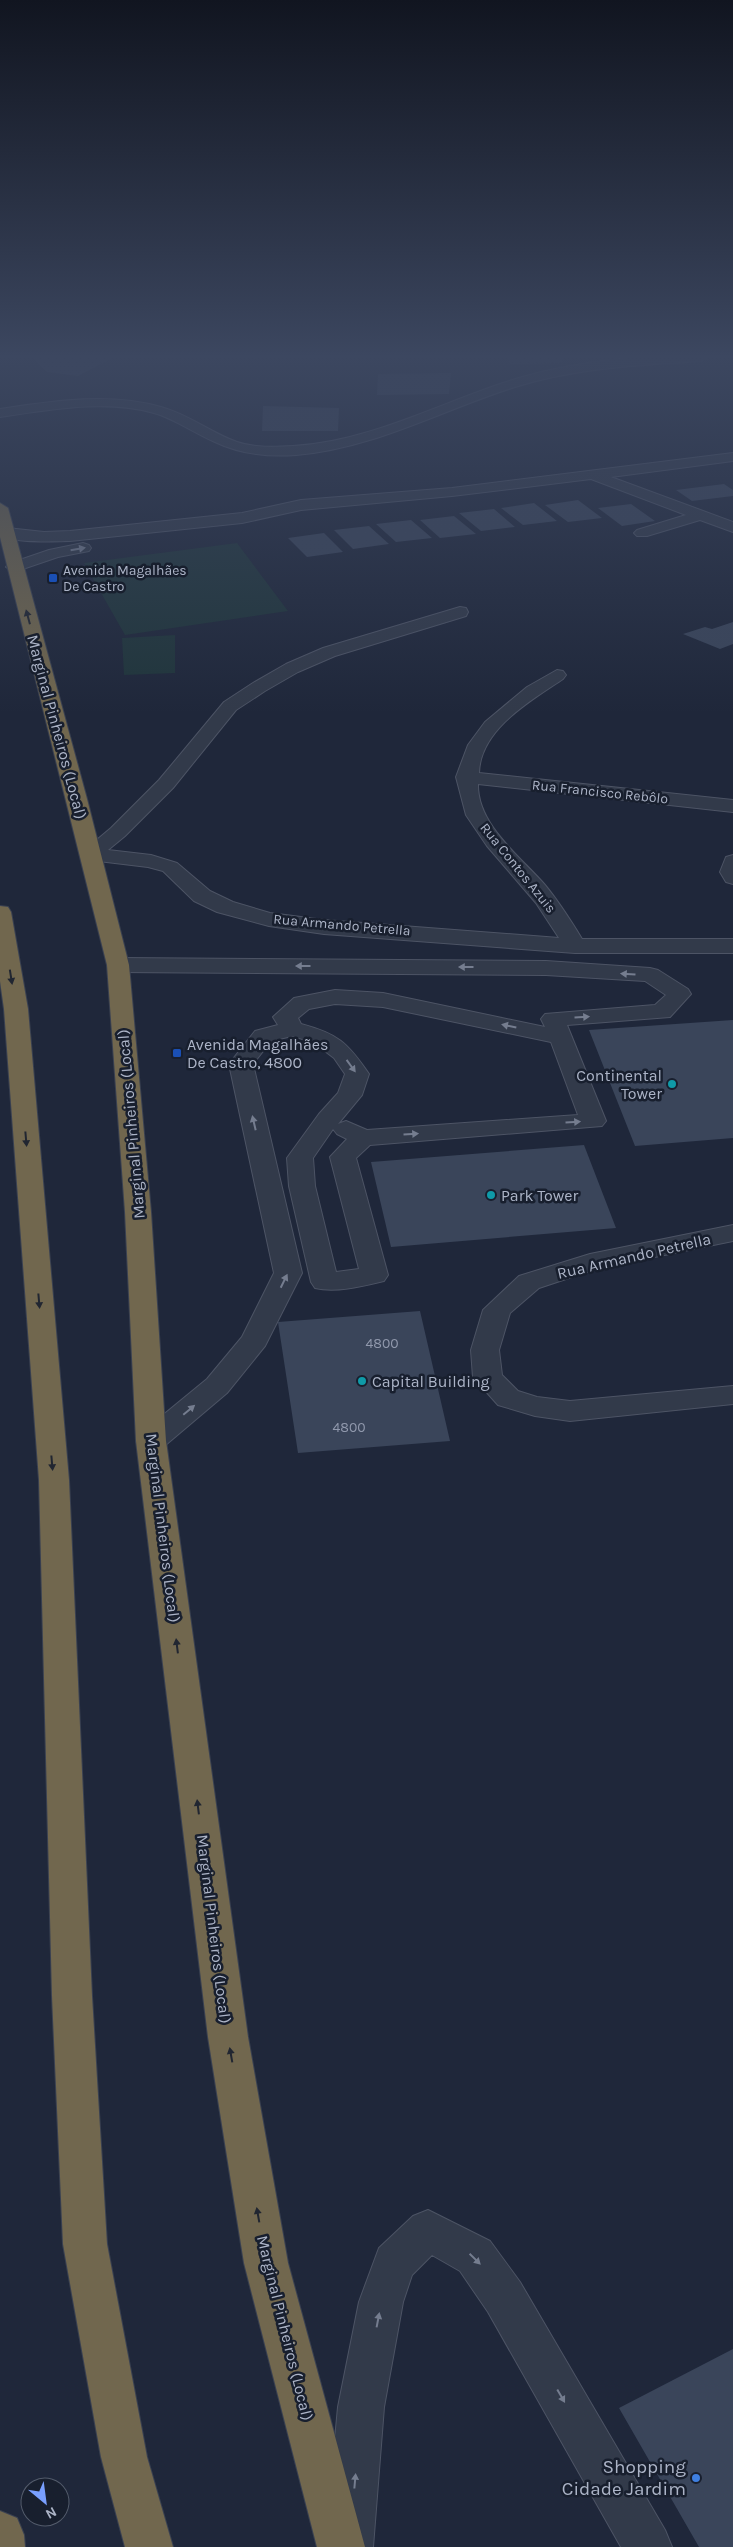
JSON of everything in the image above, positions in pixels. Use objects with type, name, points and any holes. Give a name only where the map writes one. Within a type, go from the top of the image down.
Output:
[{"type":"highway","name":"Marginal Pinheiros (Local)","points":[[0,508],[118,965],[138,1212],[151,1441],[228,2037],[263,2244],[341,2547]]},
{"type":"highway","points":[[0,912],[16,1009],[54,1480],[72,1996],[86,2244],[124,2457],[149,2547]]},
{"type":"highway","points":[[0,2535],[2,2547]]},
{"type":"street","points":[[332,510],[579,476]]},
{"type":"street","points":[[598,476],[614,484],[733,527]]},
{"type":"street","points":[[4,529],[44,537],[223,520],[301,505],[332,510],[364,512],[671,476]]},
{"type":"street","points":[[14,567],[55,554],[292,522],[280,517],[276,511]]},
{"type":"street","points":[[642,533],[700,515]]},
{"type":"street","points":[[44,537],[46,545],[55,554]]},
{"type":"street","points":[[90,854],[118,832],[166,784],[230,706],[259,687],[292,668],[328,652],[460,612]]},
{"type":"street","name":"Rua Contos Azuis","points":[[557,675],[527,693],[496,719],[474,751],[466,777],[468,798],[493,841],[544,898],[575,946]]},
{"type":"street","name":"Rua Francisco Rebôlo","points":[[466,777],[733,806]]},
{"type":"street","name":"Rua Armando Petrella","points":[[90,854],[151,861],[170,867],[202,896],[225,907],[268,919],[324,926],[575,946],[733,946]]},
{"type":"street","points":[[733,861],[731,872],[733,878]]},
{"type":"street","points":[[118,965],[546,968],[650,975],[680,994],[662,1012],[553,1019],[593,1121],[363,1138],[328,1120]]},
{"type":"street","points":[[292,1029],[285,1017],[302,1003],[335,997],[384,1000],[561,1037]]},
{"type":"street","points":[[151,1441],[217,1386],[255,1340],[288,1272],[241,1064],[263,1036],[292,1029],[321,1037],[342,1053],[357,1074],[350,1095],[328,1120],[300,1158],[302,1186],[325,1282],[374,1275],[343,1157],[363,1138]]},
{"type":"street","name":"Rua Armando Petrella","points":[[733,1233],[590,1262],[529,1282],[497,1310],[485,1350],[488,1377],[508,1398],[535,1406],[570,1411],[733,1395]]},
{"type":"street","points":[[349,2547],[361,2407],[382,2302],[394,2263],[428,2230],[475,2256],[498,2289],[648,2547]]},
{"type":"green space","points":[[237,543],[288,611],[125,635],[84,563]]},
{"type":"green space","points":[[175,635],[175,673],[124,675],[122,638]]},
{"type":"building","points":[[724,484],[733,490],[733,496],[692,501],[676,490]]},
{"type":"building","points":[[578,500],[602,518],[568,522],[545,505]]},
{"type":"building","points":[[534,503],[557,521],[523,525],[501,508]]},
{"type":"building","points":[[631,504],[655,521],[622,526],[598,508]]},
{"type":"building","points":[[494,509],[515,527],[481,531],[459,513]]},
{"type":"building","points":[[454,516],[476,534],[440,538],[420,520]]},
{"type":"building","points":[[411,520],[432,538],[396,542],[376,524]]},
{"type":"building","points":[[369,526],[389,544],[353,549],[334,530]]},
{"type":"building","points":[[324,533],[343,552],[307,557],[288,538]]},
{"type":"building","points":[[733,622],[733,644],[720,649],[683,634],[705,627],[712,629]]},
{"type":"building","name":"Continental Tower","points":[[733,1020],[733,1138],[635,1146],[589,1030]]},
{"type":"building","name":"Park Tower","points":[[584,1145],[616,1228],[391,1247],[371,1162]]},
{"type":"building","name":"Capital Building","points":[[420,1311],[450,1441],[298,1453],[278,1322]]},
{"type":"building","name":"Shopping Cidade Jardim","points":[[733,2349],[733,2547],[699,2547],[619,2408]]},
{"type":"place","name":"Avenida Magalhães De Castro","points":[[53,578]]},
{"type":"place","name":"Avenida Magalhães De Castro, 4800","points":[[177,1053]]},
{"type":"place","name":"Continental Tower","points":[[672,1084]]},
{"type":"place","name":"Park Tower","points":[[491,1195]]},
{"type":"place","name":"Capital Building","points":[[362,1381]]},
{"type":"place","name":"Shopping Cidade Jardim","points":[[696,2478]]}]
